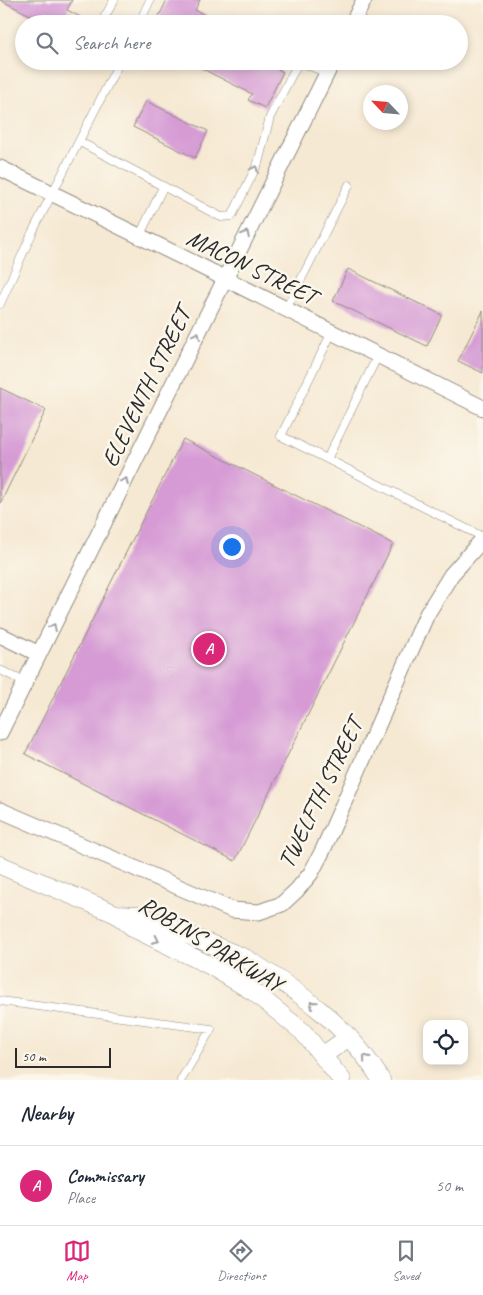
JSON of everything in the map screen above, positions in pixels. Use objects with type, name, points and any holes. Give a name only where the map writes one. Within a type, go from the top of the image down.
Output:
[{"type":"street","points":[[356,15],[364,0]]},
{"type":"street","name":"ELEVENTH STREET","points":[[0,733],[329,70]]},
{"type":"street","name":"MACON STREET","points":[[0,168],[225,278],[483,408]]},
{"type":"street","name":"TWELFTH STREET","points":[[0,810],[232,910],[259,912],[282,904],[297,890],[323,850],[427,614],[450,575],[483,538]]},
{"type":"street","points":[[0,635],[39,654]]},
{"type":"street","name":"ROBINS PARKWAY","points":[[0,865],[116,914],[135,929],[211,966],[254,992],[302,1032],[342,1080]]},
{"type":"street","name":"ROBINS PARKWAY","points":[[116,914],[139,915],[245,958],[311,1002],[349,1037],[375,1069],[381,1080]]},
{"type":"street","points":[[241,985],[256,965]]},
{"type":"street","points":[[322,1056],[349,1037]]},
{"type":"lane","points":[[106,15],[114,0]]},
{"type":"lane","points":[[142,15],[148,1]]},
{"type":"lane","points":[[0,304],[33,231],[116,70]]},
{"type":"lane","points":[[80,142],[221,218],[232,216],[258,163],[270,118],[294,70]]},
{"type":"lane","points":[[286,309],[348,185]]},
{"type":"lane","points":[[139,237],[163,187]]},
{"type":"lane","points":[[332,332],[281,436],[483,538]]},
{"type":"lane","points":[[327,459],[378,355]]},
{"type":"lane","points":[[0,670],[25,682]]},
{"type":"lane","points":[[0,1001],[211,1029],[181,1080]]},
{"type":"building","points":[[0,0],[72,0],[67,10],[77,15],[30,15]]},
{"type":"building","points":[[167,0],[200,0],[195,10],[205,15],[160,15]]},
{"type":"building","points":[[205,70],[279,70],[283,72],[265,108],[248,100],[252,94]]},
{"type":"building","points":[[146,101],[208,131],[195,158],[133,127]]},
{"type":"building","points":[[348,269],[442,315],[427,346],[333,301]]},
{"type":"building","points":[[483,311],[483,373],[458,361]]},
{"type":"building","points":[[0,388],[46,410],[0,504]]},
{"type":"building","points":[[183,439],[393,544],[235,861],[25,754]]},
{"type":"place","name":"Commissary","points":[[209,649]]}]
